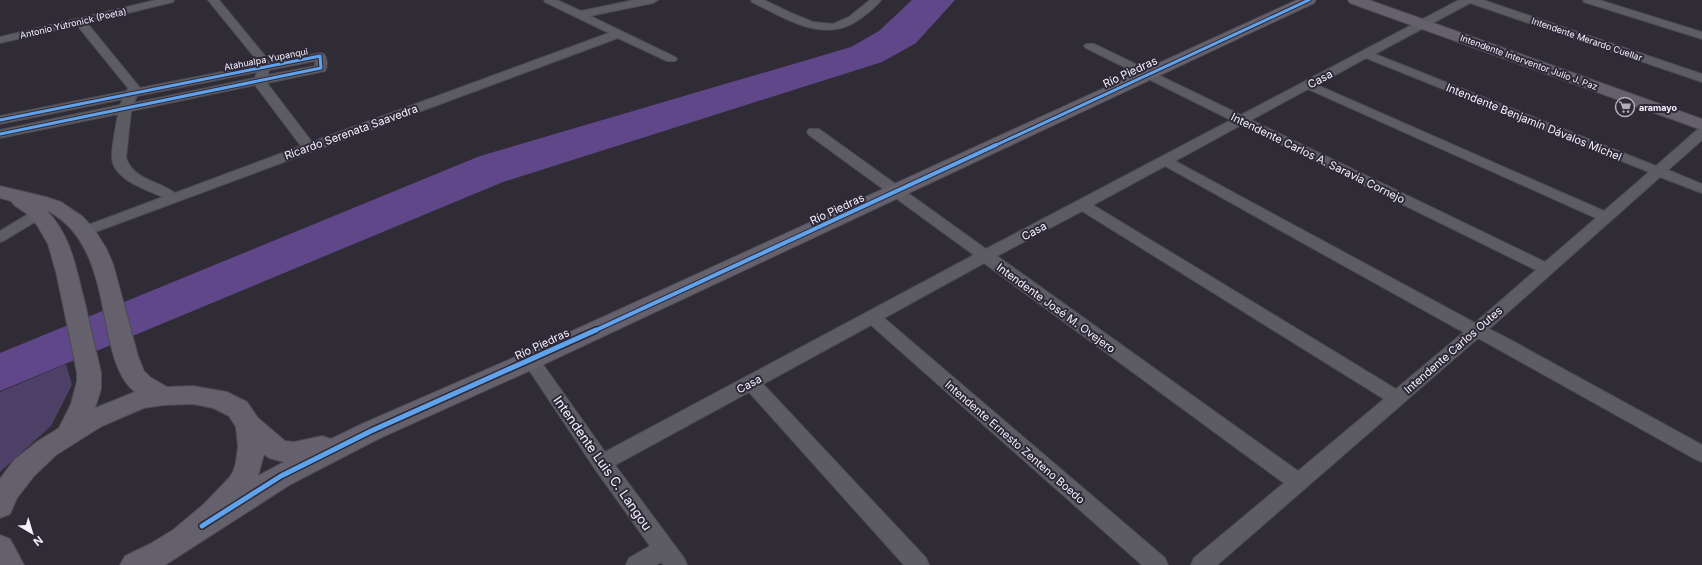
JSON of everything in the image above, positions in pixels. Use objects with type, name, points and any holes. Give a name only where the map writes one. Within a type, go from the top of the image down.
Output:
[{"type":"street","name":"Antonio Yutronick (Poeta)","points":[[0,40],[169,0]]},
{"type":"street","points":[[213,0],[261,58],[264,67],[261,81],[262,85],[310,147]]},
{"type":"street","points":[[549,0],[671,59]]},
{"type":"street","points":[[756,0],[821,28],[837,27],[846,24],[876,0]]},
{"type":"street","name":"Río Piedras","points":[[371,431],[531,360],[1309,0]]},
{"type":"street","name":"Intendente Interventor Julio J. Paz","points":[[1355,0],[1702,125]]},
{"type":"street","name":"Casa","points":[[602,463],[873,318],[985,256],[1083,206],[1467,0]]},
{"type":"street","name":"Intendente Merardo Cuellar","points":[[1473,0],[1702,78]]},
{"type":"street","points":[[1588,0],[1702,36]]},
{"type":"street","points":[[580,15],[612,3],[647,1]]},
{"type":"street","points":[[80,21],[134,88],[124,109],[119,158],[123,170],[136,180],[172,197]]},
{"type":"street","name":"Ricardo Serenata Saavedra","points":[[85,231],[172,197],[617,34]]},
{"type":"street","name":"Intendente Carlos A. Saravia Cornejo","points":[[1090,46],[1546,269]]},
{"type":"street","name":"Intendente Benjamín Dávalos Michel","points":[[1366,54],[1702,189]]},
{"type":"street","name":"Atahualpa Yupanqui","points":[[0,120],[320,56],[321,68],[0,134]]},
{"type":"street","points":[[1308,85],[1606,216]]},
{"type":"street","name":"Intendente José M. Ovejero","points":[[814,132],[1299,483]]},
{"type":"street","name":"Intendente Carlos Outes","points":[[1202,565],[1476,331],[1702,133]]},
{"type":"street","points":[[1166,161],[1476,331],[1499,341],[1700,450]]},
{"type":"street","points":[[5,193],[40,213],[62,248],[90,373],[90,385],[86,400],[70,433]]},
{"type":"street","points":[[5,193],[48,203],[61,210],[85,231],[96,250],[109,288],[127,361],[137,379],[147,387],[164,396]]},
{"type":"street","points":[[1083,206],[1396,398]]},
{"type":"street","points":[[0,237],[40,213]]},
{"type":"street","name":"Intendente Ernesto Zenteno Boedo","points":[[873,318],[1157,565]]},
{"type":"street","name":"Intendente Luis C. Langou","points":[[531,360],[602,463],[670,557]]},
{"type":"street","points":[[751,383],[918,565]]},
{"type":"street","points":[[0,506],[5,493],[24,468],[47,448],[93,419],[118,407],[141,399],[164,396],[193,395],[218,399],[238,409],[249,425],[278,451],[294,453],[371,431]]},
{"type":"street","points":[[202,526],[238,487],[248,469],[252,451],[249,425]]},
{"type":"street","points":[[144,563],[281,476],[371,431]]},
{"type":"street","points":[[0,548],[9,565]]},
{"type":"street","points":[[637,565],[670,557]]},
{"type":"shaded area","points":[[912,0],[955,0],[916,43],[882,62],[503,182],[0,391],[0,353],[480,156],[851,47],[879,31]]},
{"type":"shaded area","points":[[66,364],[72,385],[51,426],[0,472],[0,392]]},
{"type":"cycle path","points":[[202,526],[281,476],[371,431],[531,360],[1309,0]]},
{"type":"cycle path","points":[[0,120],[320,56],[321,68],[0,134]]},
{"type":"place","name":"aramayo","points":[[1625,107]]}]
